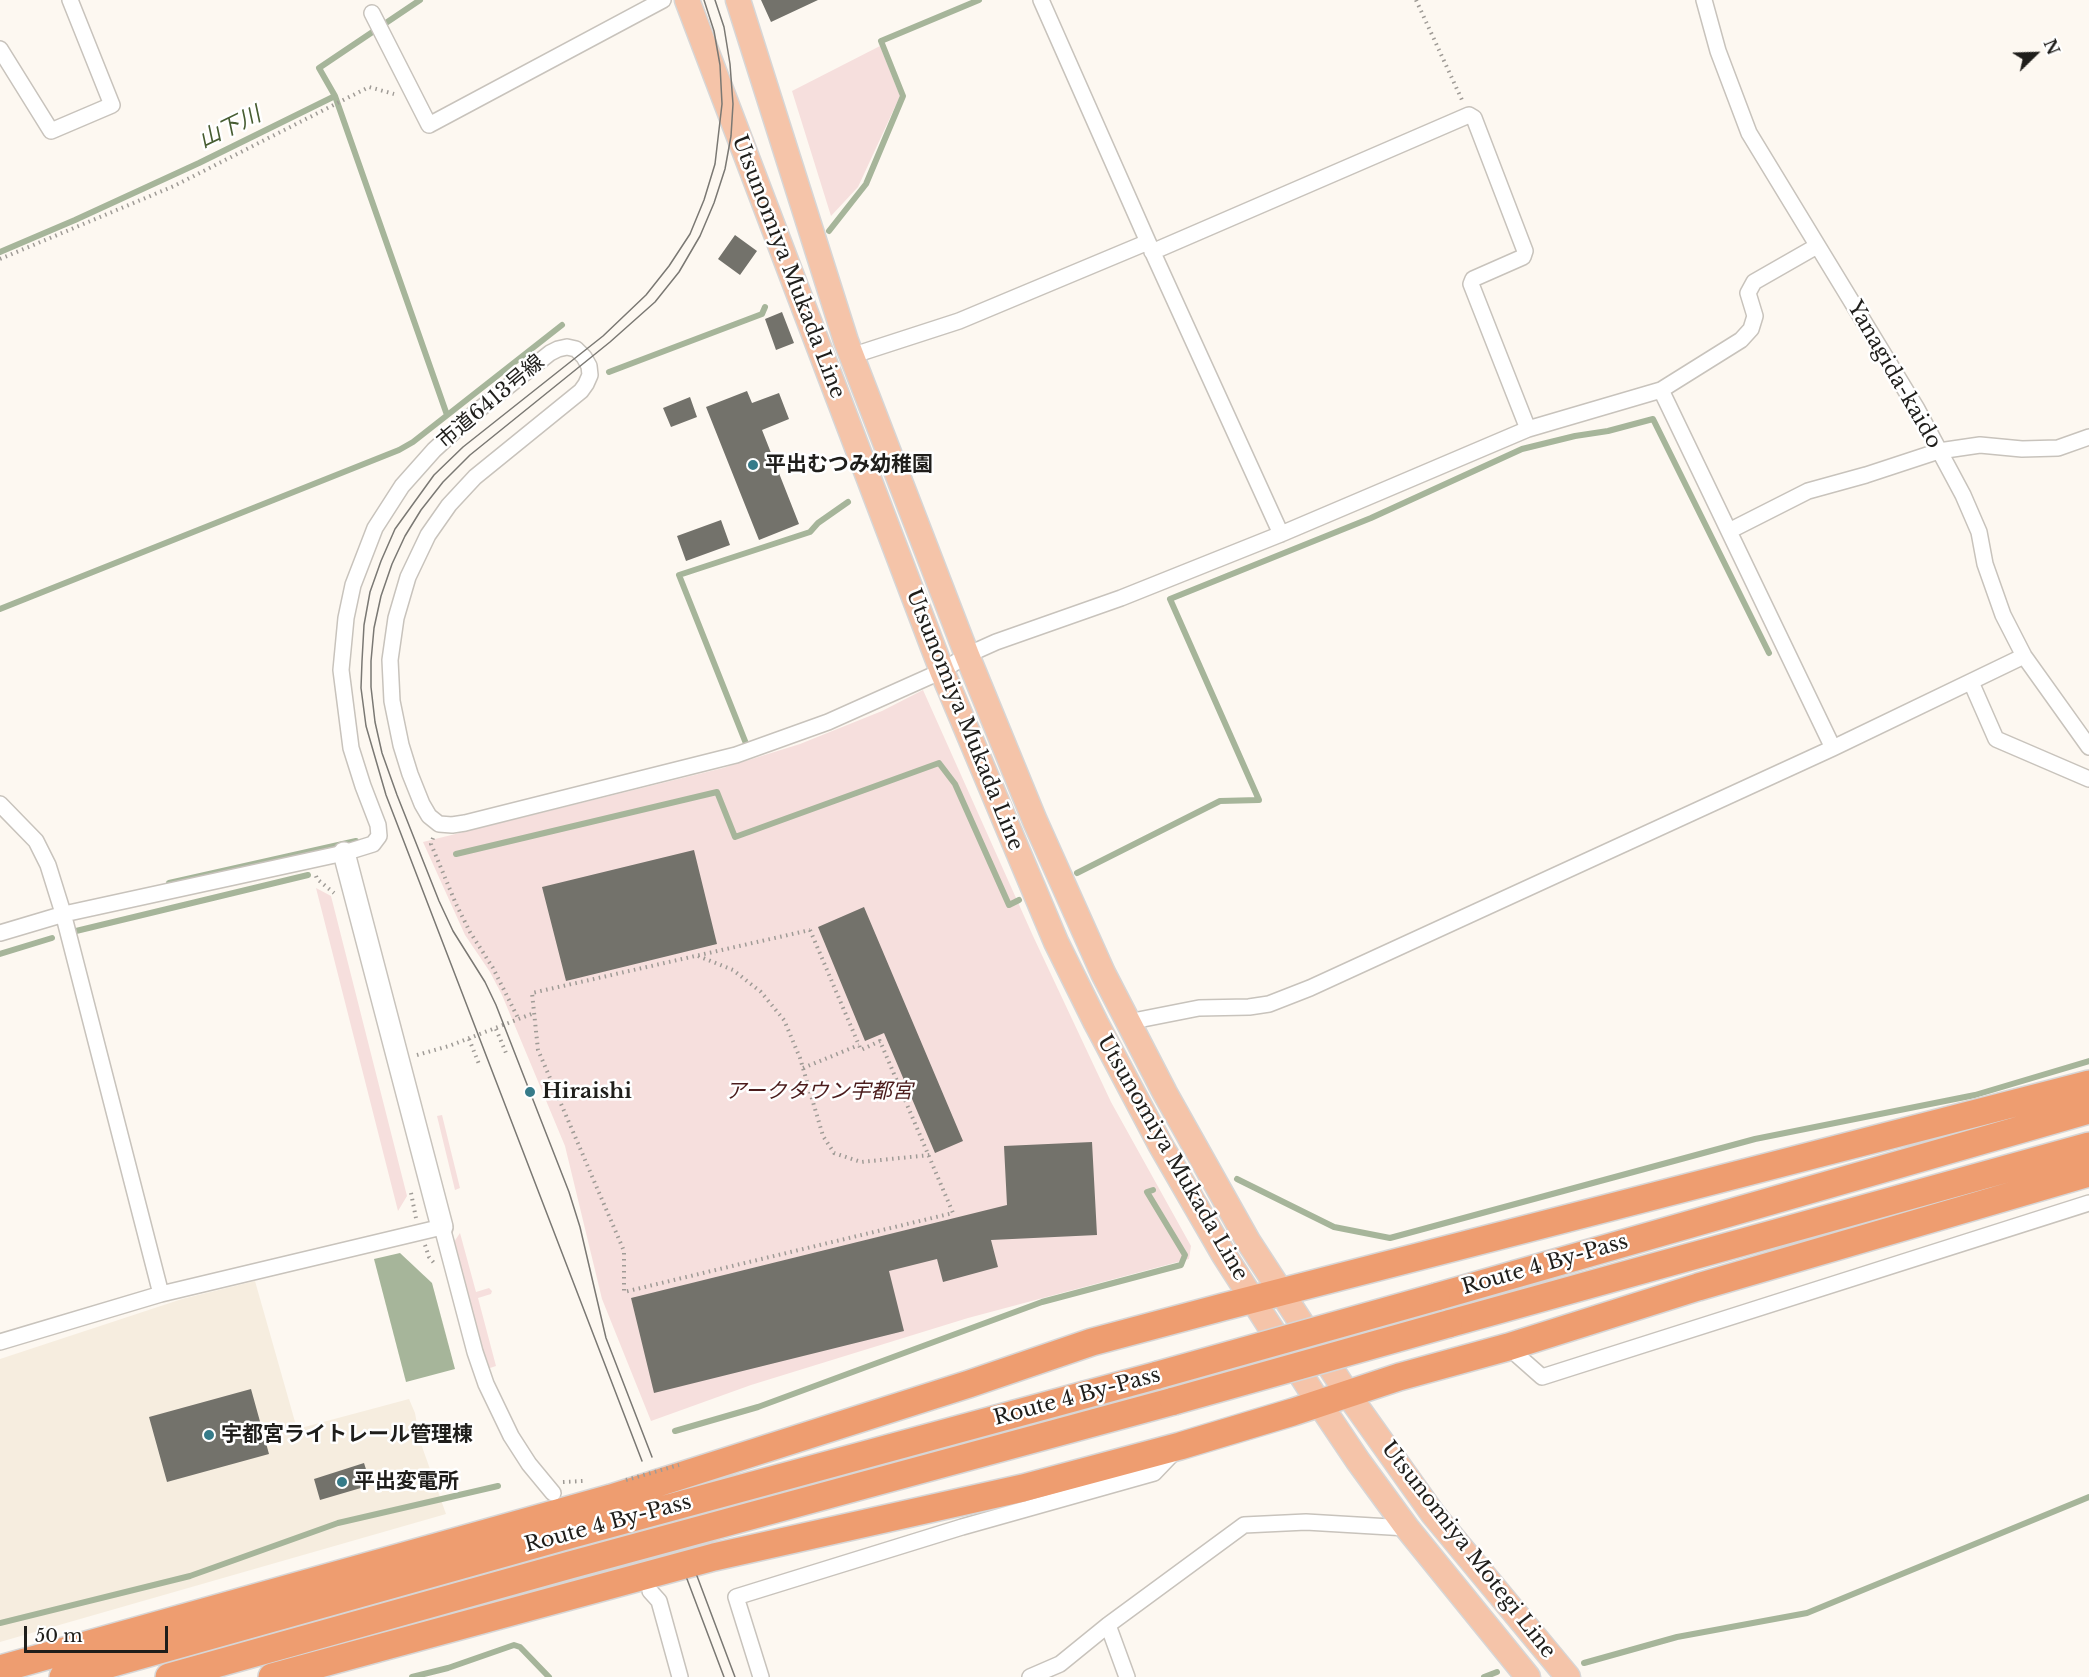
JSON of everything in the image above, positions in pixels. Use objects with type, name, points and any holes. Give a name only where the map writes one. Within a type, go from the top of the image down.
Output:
[{"type":"highway","points":[[0,1668],[611,1498],[958,1388],[1092,1342],[2089,1084]]},
{"type":"highway","name":"Route 4 By-Pass","points":[[63,1677],[573,1533],[1158,1375],[2089,1110]]},
{"type":"highway","name":"Route 4 By-Pass","points":[[169,1677],[570,1565],[1174,1401],[2089,1146]]},
{"type":"highway","points":[[272,1677],[714,1557],[1023,1488],[1180,1446],[1698,1287],[2089,1173]]},
{"type":"main road","name":"Utsunomiya Mukada Line","points":[[687,0],[942,671],[1056,942],[1160,1144],[1224,1255],[1319,1403]]},
{"type":"main road","name":"Utsunomiya Mukada Line","points":[[738,0],[851,356],[967,655],[1035,821],[1128,1022],[1248,1241],[1347,1393]]},
{"type":"main road","name":"Utsunomiya Motegi Line","points":[[1347,1393],[1433,1514],[1568,1677]]},
{"type":"main road","name":"Utsunomiya Motegi Line","points":[[1319,1403],[1407,1528],[1528,1677]]},
{"type":"street","points":[[0,49],[51,131],[112,105],[70,0]]},
{"type":"street","points":[[373,15],[429,124],[663,0]]},
{"type":"street","points":[[1041,0],[1150,247],[1281,534]]},
{"type":"street","name":"Yanagida-kaido","points":[[1704,0],[1718,51],[1749,133],[1917,409],[1963,495],[1979,532],[1985,564],[2003,615],[2024,656],[2089,747]]},
{"type":"street","points":[[851,356],[959,321],[1150,247],[1469,115],[1474,118],[1525,251],[1522,257],[1473,279],[1472,284],[1528,429]]},
{"type":"street","points":[[439,824],[465,823],[736,755],[828,723],[942,671],[967,655],[996,642],[1121,598],[1281,534],[1528,429],[1661,390],[1741,340],[1751,329],[1755,316],[1748,293],[1754,282],[1818,246]]},
{"type":"street","name":"市道6413号線","points":[[344,853],[373,844],[379,836],[378,825],[351,748],[341,670],[346,618],[353,585],[375,528],[402,486],[434,450],[471,416],[550,353],[567,347],[576,350],[589,366],[590,375],[586,384],[581,391],[475,477],[449,505],[428,535],[408,577],[396,618],[390,660],[392,701],[401,745],[422,804],[429,816],[439,824]]},
{"type":"street","points":[[1661,390],[1833,748]]},
{"type":"street","points":[[1728,531],[1808,491],[1939,451],[1980,445],[2058,448],[2089,437]]},
{"type":"street","points":[[1128,1022],[1199,1008],[1269,1005],[1833,748],[2024,656]]},
{"type":"street","points":[[1971,682],[1996,739],[2089,779]]},
{"type":"street","points":[[0,804],[36,841],[48,865],[63,913],[160,1293]]},
{"type":"street","points":[[0,933],[63,913],[344,853],[475,1352],[486,1384],[511,1436],[529,1464],[553,1493]]},
{"type":"street","points":[[1508,1347],[1542,1377],[2089,1203]]},
{"type":"street","points":[[0,1342],[160,1293],[442,1227]]},
{"type":"street","points":[[761,1677],[736,1597],[962,1527],[1154,1473],[1180,1446]]},
{"type":"street","points":[[1030,1677],[1060,1664],[1108,1625],[1244,1525],[1306,1522],[1407,1528]]},
{"type":"street","points":[[650,1591],[659,1601],[680,1677]]},
{"type":"street","points":[[1108,1625],[1127,1677]]},
{"type":"path","points":[[1416,0],[1469,115]]},
{"type":"path","points":[[0,260],[174,186],[369,87],[393,93],[399,103]]},
{"type":"path","points":[[439,824],[431,844],[470,932],[494,968],[519,1020]]},
{"type":"path","points":[[810,930],[861,1050],[880,1041],[953,1213],[624,1292],[624,1251],[538,1050],[534,1013],[532,993],[810,930]]},
{"type":"path","points":[[698,955],[733,970],[762,992],[783,1020],[803,1068],[823,1136],[834,1153],[861,1162],[930,1155]]},
{"type":"path","points":[[416,1055],[470,1039],[534,1013]]},
{"type":"path","points":[[496,1028],[506,1053]]},
{"type":"path","points":[[470,1039],[479,1064]]},
{"type":"path","points":[[803,1068],[859,1045]]},
{"type":"path","points":[[626,1480],[679,1465]]},
{"type":"shaded area","points":[[400,1253],[432,1283],[455,1369],[406,1382],[374,1259]]},
{"type":"shaded area","points":[[255,1281],[297,1429],[409,1399],[415,1413],[420,1441],[446,1514],[0,1642],[0,1359],[182,1299]]},
{"type":"green space","points":[[880,46],[900,96],[858,187],[831,216],[792,91]]},
{"type":"green space","name":"アークタウン宇都宮","points":[[923,690],[1033,936],[1111,1102],[1191,1246],[1189,1259],[968,1318],[751,1385],[651,1421],[602,1299],[565,1146],[502,995],[490,972],[465,935],[423,842],[723,768],[800,744],[882,711]]},
{"type":"green space","points":[[316,888],[331,896],[407,1196],[398,1211]]},
{"type":"green space","points":[[442,1115],[460,1188],[455,1190],[437,1116]]},
{"type":"green space","points":[[460,1233],[476,1292],[489,1288],[492,1291],[491,1294],[478,1298],[496,1366],[487,1369],[452,1245]]},
{"type":"building","points":[[761,0],[818,0],[771,22]]},
{"type":"building","points":[[735,235],[757,251],[740,275],[718,259]]},
{"type":"building","points":[[782,312],[794,343],[776,350],[765,319]]},
{"type":"building","name":"平出むつみ幼稚園","points":[[747,391],[752,403],[779,393],[789,419],[762,430],[799,524],[759,540],[706,407]]},
{"type":"building","points":[[690,397],[697,417],[671,427],[663,408]]},
{"type":"building","points":[[721,520],[730,545],[686,561],[677,536]]},
{"type":"building","points":[[694,850],[717,944],[566,981],[542,887]]},
{"type":"building","points":[[864,907],[963,1141],[935,1153],[884,1033],[865,1041],[818,927]]},
{"type":"building","points":[[1092,1142],[1097,1235],[991,1240],[998,1267],[943,1282],[937,1259],[889,1271],[904,1331],[654,1393],[631,1298],[1007,1205],[1004,1146]]},
{"type":"building","name":"宇都宮ライトレール管理棟","points":[[251,1389],[269,1454],[167,1482],[149,1417]]},
{"type":"building","name":"平出変電所","points":[[364,1463],[371,1485],[320,1500],[314,1479]]},
{"type":"waterway","name":"山下川","points":[[0,252],[199,163],[335,96],[319,68],[420,0]]},
{"type":"waterway","points":[[829,231],[866,184],[903,96],[881,41],[979,0]]},
{"type":"waterway","points":[[335,96],[447,415]]},
{"type":"waterway","points":[[609,372],[762,314],[765,307]]},
{"type":"waterway","points":[[0,609],[399,450],[413,442],[562,325]]},
{"type":"waterway","points":[[1077,873],[1220,801],[1259,800],[1170,599],[1371,518],[1522,449],[1653,419],[1769,653]]},
{"type":"waterway","points":[[743,747],[747,746],[679,575],[810,532],[818,523],[848,502]]},
{"type":"waterway","points":[[456,854],[717,792],[735,837],[939,763],[955,784],[1009,905],[1019,900]]},
{"type":"waterway","points":[[169,883],[356,841]]},
{"type":"waterway","points":[[76,931],[308,875]]},
{"type":"waterway","points":[[0,954],[52,938]]},
{"type":"waterway","points":[[1237,1179],[1334,1227],[1390,1238],[1755,1139],[1975,1095],[2089,1061]]},
{"type":"waterway","points":[[675,1431],[758,1407],[1042,1302],[1181,1265],[1185,1255],[1147,1192],[1153,1190]]},
{"type":"waterway","points":[[0,1623],[190,1576],[338,1523],[498,1486]]},
{"type":"waterway","points":[[1584,1663],[1677,1637],[1807,1613],[2089,1497]]},
{"type":"waterway","points":[[412,1677],[448,1668],[514,1645],[520,1647],[549,1677]]},
{"type":"waterway","points":[[1484,1677],[1497,1672]]},
{"type":"tram line","points":[[642,1461],[386,795],[366,726],[361,688],[362,661],[364,625],[370,592],[381,561],[395,529],[434,475],[463,447],[603,336],[646,295],[690,234],[715,164],[722,104],[720,65],[714,31],[704,0]]},
{"type":"tram line","points":[[652,1457],[606,1338],[580,1227],[569,1192],[496,1005],[485,982],[453,931],[439,901],[382,753],[375,722],[371,661],[374,628],[381,596],[405,536],[421,510],[443,482],[470,455],[610,342],[655,302],[679,272],[700,236],[725,169],[731,136],[733,104],[730,64],[724,27],[715,0]]},
{"type":"tram line","points":[[697,1576],[735,1677]]},
{"type":"tram line","points":[[687,1579],[724,1677]]},
{"type":"place","name":"平出むつみ幼稚園","points":[[753,465]]},
{"type":"place","name":"Hiraishi","points":[[530,1092]]},
{"type":"place","name":"宇都宮ライトレール管理棟","points":[[209,1435]]},
{"type":"place","name":"平出変電所","points":[[342,1482]]}]
